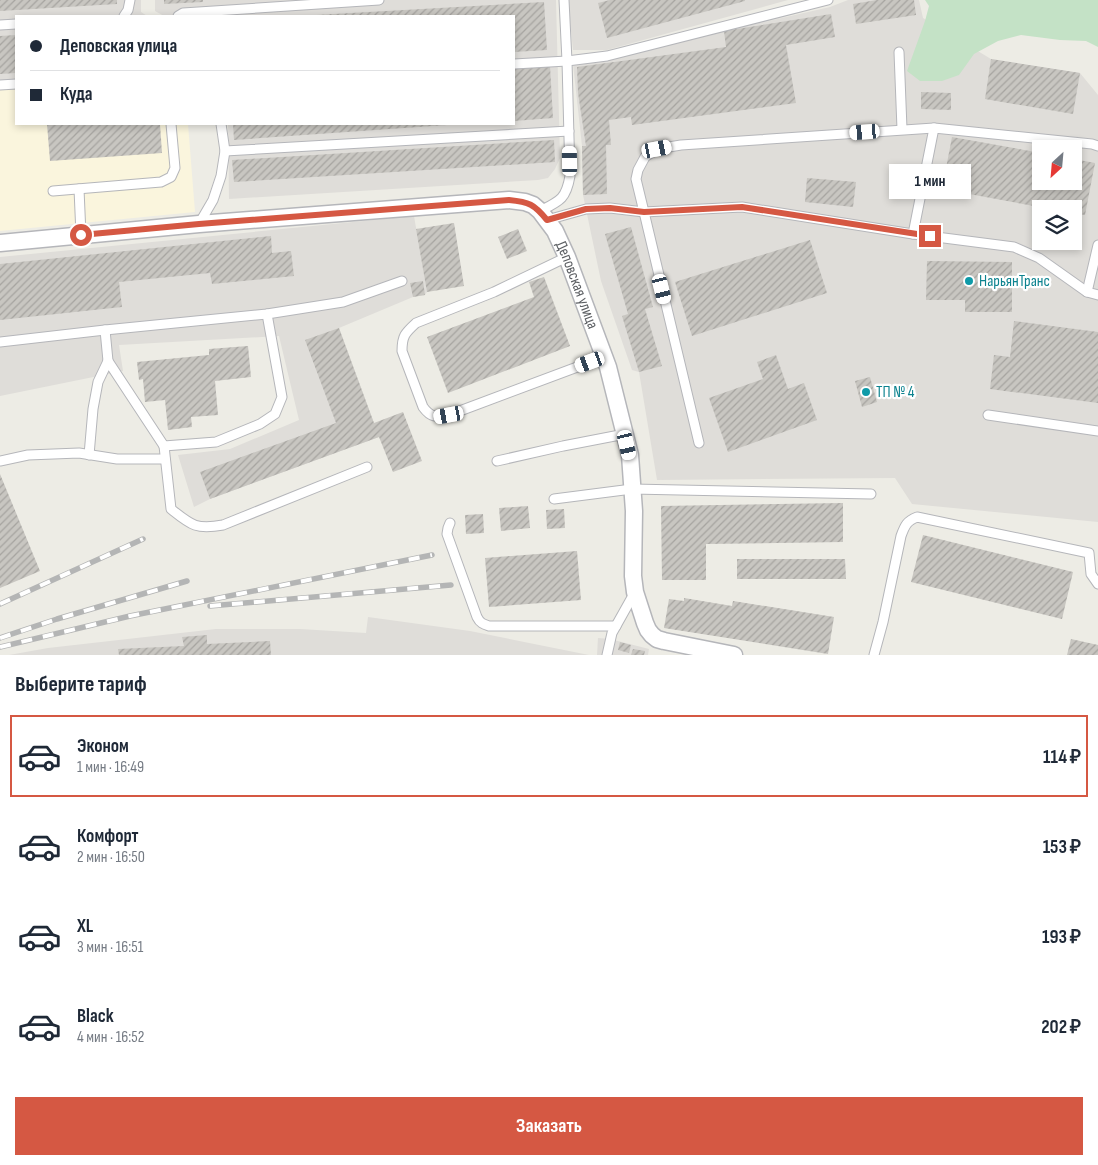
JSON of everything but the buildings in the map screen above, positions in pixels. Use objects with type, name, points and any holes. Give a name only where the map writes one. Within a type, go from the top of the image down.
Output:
[{"type":"street","points":[[0,243],[199,224],[509,200],[533,205],[544,216]]},
{"type":"street","name":"Деповская улица","points":[[544,216],[555,231],[567,257],[608,368],[625,434],[630,455],[634,511],[633,576],[645,623],[652,635],[664,642],[734,655]]},
{"type":"lane","points":[[125,15],[130,0]]},
{"type":"lane","points":[[179,15],[183,12],[379,0]]},
{"type":"lane","points":[[515,64],[567,61],[607,56],[828,0]]},
{"type":"lane","points":[[544,216],[563,198],[568,188],[570,176],[567,1]]},
{"type":"lane","points":[[0,25],[15,24]]},
{"type":"lane","points":[[899,52],[902,130]]},
{"type":"lane","points":[[0,85],[15,84]]},
{"type":"lane","points":[[53,191],[161,182],[170,177],[175,168],[170,125]]},
{"type":"lane","points":[[199,224],[213,200],[221,176],[225,151],[222,125]]},
{"type":"lane","points":[[913,234],[934,128]]},
{"type":"lane","points":[[699,443],[636,179],[638,170],[645,157],[657,149],[680,144],[934,128],[1098,146]]},
{"type":"lane","points":[[225,151],[569,131]]},
{"type":"lane","points":[[79,189],[81,235]]},
{"type":"lane","points":[[544,216],[586,209],[610,208],[644,212],[742,207],[913,234],[1014,247],[1039,258],[1087,292],[1098,295]]},
{"type":"lane","points":[[1087,292],[1098,245]]},
{"type":"lane","points":[[567,257],[494,292],[416,323],[406,332],[402,342],[402,351],[423,407],[428,414],[437,417],[449,415],[604,357]]},
{"type":"lane","points":[[0,342],[267,314],[343,302],[402,281]]},
{"type":"lane","points":[[164,446],[216,442],[260,424],[275,414],[282,397],[267,314]]},
{"type":"lane","points":[[105,330],[108,361],[164,446],[171,509],[189,524],[208,528],[223,525],[367,467]]},
{"type":"lane","points":[[89,455],[93,409],[98,382],[108,361]]},
{"type":"lane","points":[[988,414],[1098,431]]},
{"type":"lane","points":[[497,461],[625,434]]},
{"type":"lane","points":[[0,461],[28,455],[79,454],[117,459],[166,460]]},
{"type":"lane","points":[[554,498],[632,489],[871,494]]},
{"type":"lane","points":[[874,655],[883,622],[900,536],[909,520],[917,517],[1089,553],[1090,574],[1098,584]]},
{"type":"lane","points":[[450,523],[448,534],[479,622],[489,626],[616,626]]},
{"type":"lane","points":[[607,655],[610,639],[636,592]]},
{"type":"shaded area","points":[[0,0],[141,0],[141,12],[146,15],[15,15],[15,89],[0,90]]},
{"type":"shaded area","points":[[155,0],[556,0],[560,158],[548,178],[538,180],[229,199],[228,125],[515,125],[515,15],[162,15],[155,11]]},
{"type":"shaded area","points":[[568,0],[788,0],[607,50],[573,50]]},
{"type":"shaded area","points":[[848,0],[919,0],[923,18],[991,59],[1080,73],[1098,95],[1098,522],[912,504],[895,478],[657,480],[639,372],[632,370],[601,281],[583,195],[582,146],[573,64],[606,60],[830,7]]},
{"type":"shaded area","points":[[15,89],[15,125],[188,125],[195,212],[0,231],[0,90]]},
{"type":"shaded area","points":[[414,216],[427,292],[425,295],[413,297],[339,328],[379,437],[210,499],[194,507],[178,455],[230,449],[299,420],[279,336],[119,345],[123,371],[0,396],[0,257]]},
{"type":"shaded area","points":[[368,617],[470,631],[589,655],[9,655],[48,648],[216,629],[300,629],[366,633]]},
{"type":"shaded area","points":[[598,638],[610,639],[649,649],[648,655],[597,655]]},
{"type":"green space","points":[[925,0],[1098,0],[1098,47],[1086,41],[1021,35],[998,41],[974,54],[959,75],[942,81],[920,81],[907,71],[929,6]]},
{"type":"railway","points":[[0,604],[143,539]]},
{"type":"railway","points":[[0,647],[130,616],[432,555]]},
{"type":"railway","points":[[0,638],[57,619],[187,581]]},
{"type":"railway","points":[[210,606],[451,585]]},
{"type":"place","name":"НарьянТранс","points":[[969,281]]},
{"type":"place","name":"ТП № 4","points":[[866,392]]},
{"type":"route","points":[[81,235],[509,200],[533,205],[547,220],[586,209],[610,208],[644,212],[742,207],[930,236]]}]
